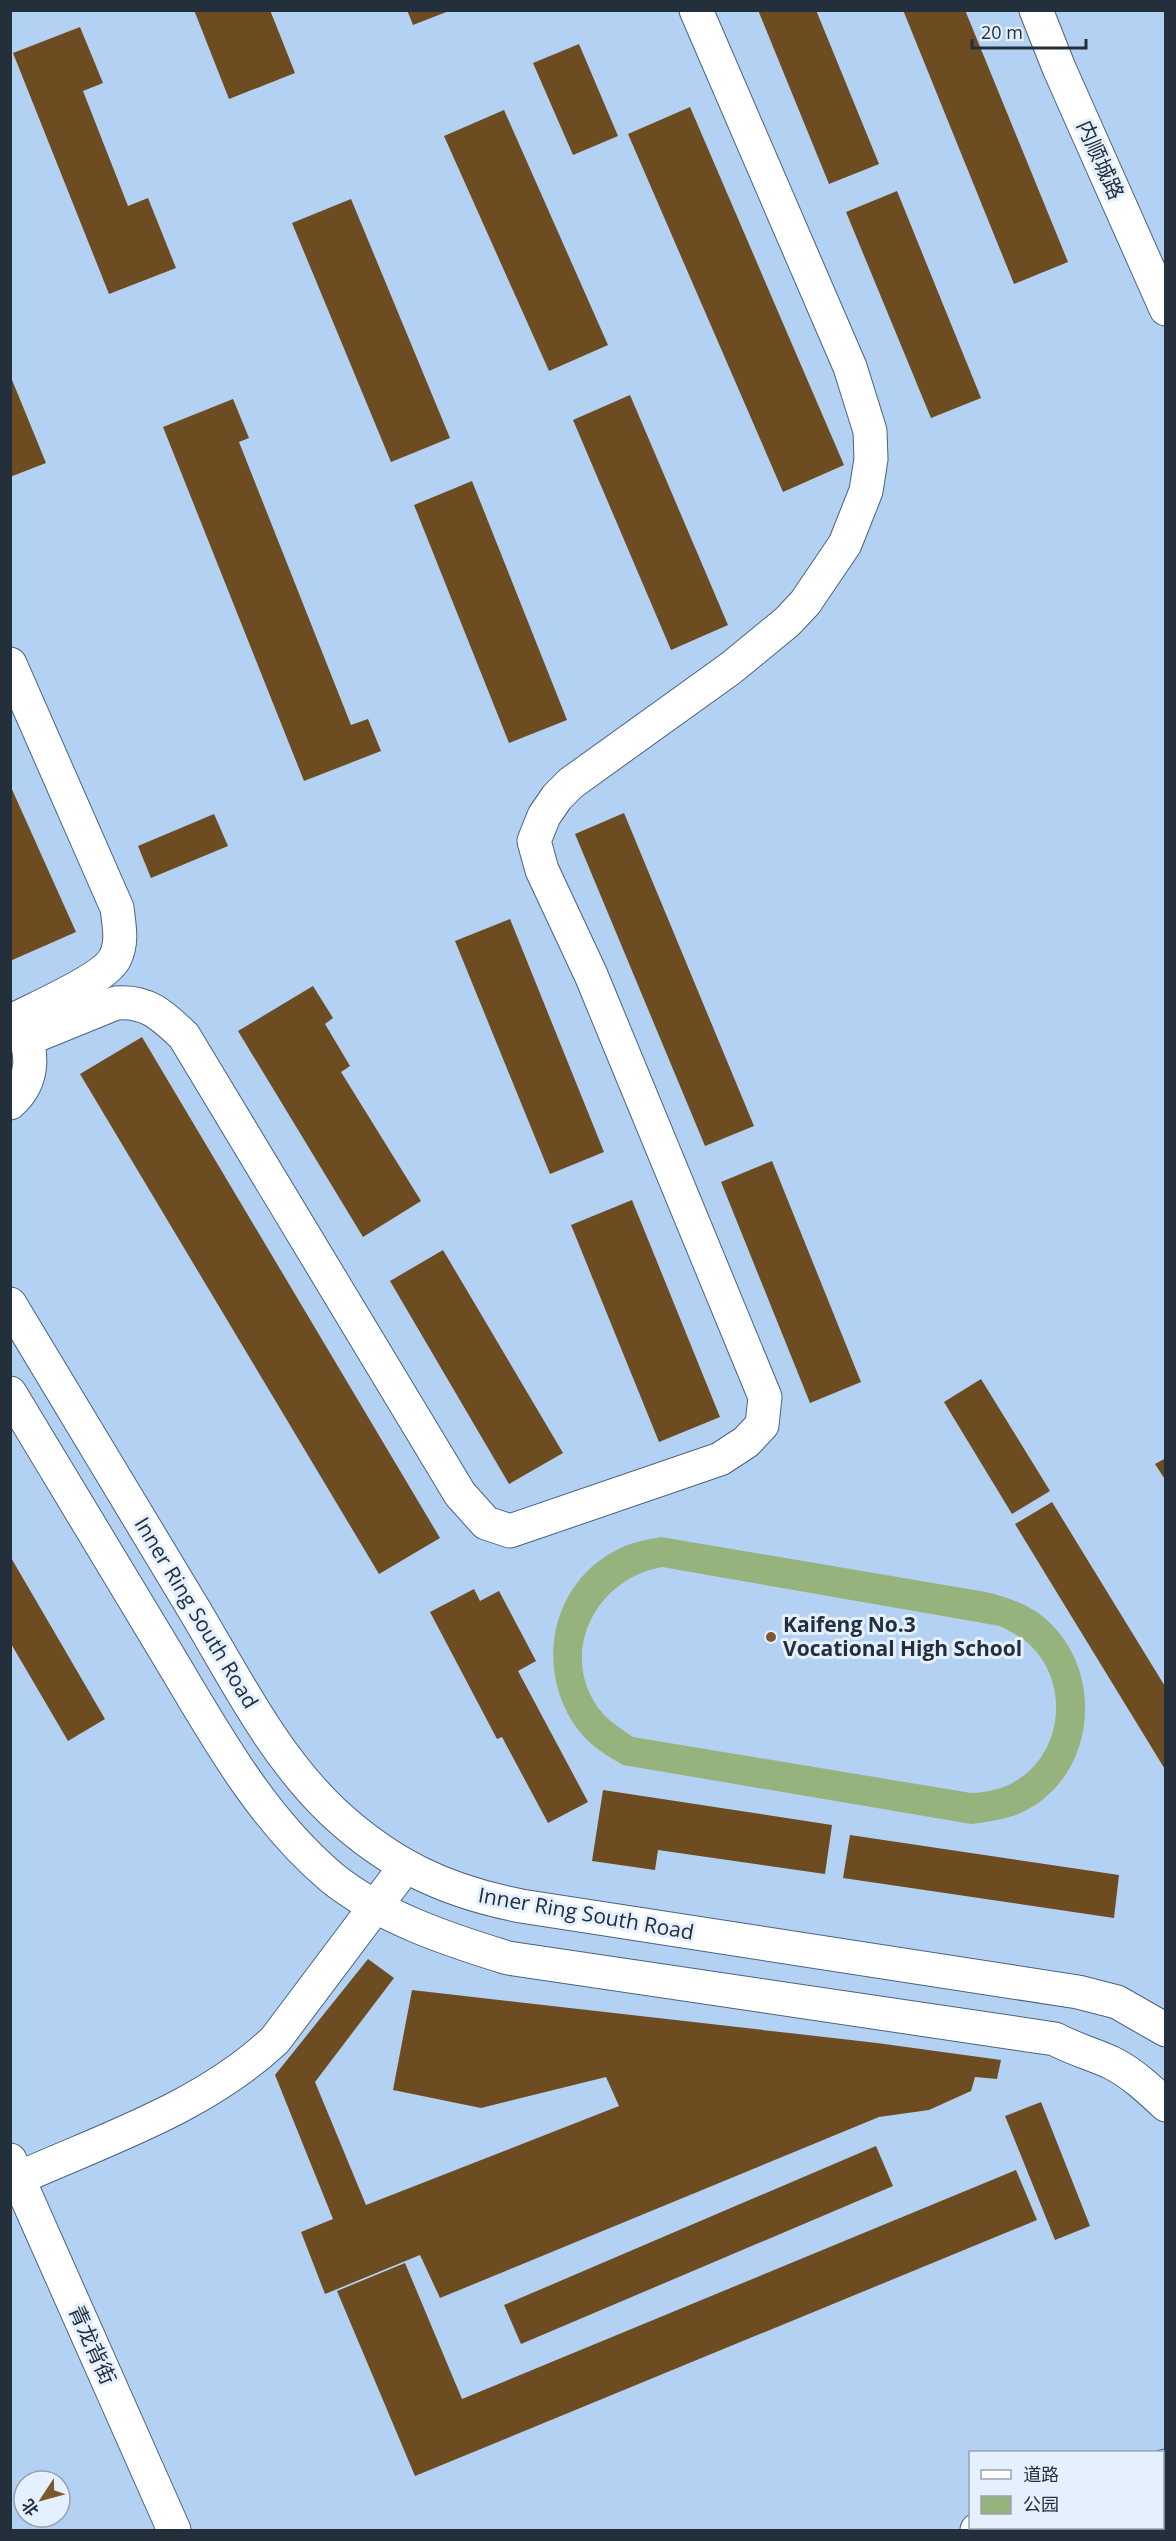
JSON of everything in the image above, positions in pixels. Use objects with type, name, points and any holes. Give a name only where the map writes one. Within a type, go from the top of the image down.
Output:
[{"type":"street","points":[[16,1026],[116,1003],[130,1002],[159,1013],[184,1035],[460,1494],[486,1523],[510,1531],[720,1459],[746,1442],[762,1425],[765,1397],[591,975],[542,870],[534,841],[544,816],[571,783],[731,668],[765,642],[799,609],[845,543],[866,491],[871,459],[870,431],[850,367],[696,10]]},
{"type":"street","name":"内顺城路","points":[[1036,10],[1059,68],[1166,309]]},
{"type":"street","points":[[10,664],[117,908],[121,939],[115,959],[102,974],[16,1026]]},
{"type":"street","points":[[102,974],[116,1003]]},
{"type":"street","points":[[10,1103],[27,1082],[32,1064],[16,1026]]},
{"type":"street","name":"Inner Ring South Road","points":[[10,1304],[270,1736],[333,1811],[371,1844],[405,1867],[477,1898],[1077,1992],[1117,2002],[1166,2030]]},
{"type":"street","points":[[10,1393],[233,1764],[264,1806],[331,1876],[377,1907],[456,1942],[508,1958],[1054,2039],[1077,2051],[1113,2064],[1148,2088],[1166,2104]]},
{"type":"street","points":[[15,2169],[192,2100],[250,2063],[275,2040],[405,1867]]},
{"type":"street","name":"青龙背街","points":[[15,2169],[174,2530]]},
{"type":"green space","points":[[661,1537],[986,1592],[1023,1604],[1054,1627],[1071,1650],[1081,1676],[1085,1704],[1083,1731],[1075,1757],[1061,1781],[1041,1801],[1016,1815],[971,1824],[623,1765],[589,1741],[579,1731],[565,1708],[557,1684],[553,1659],[555,1634],[562,1609],[574,1587],[591,1568],[619,1549],[636,1542]],"holes":[[[662,1567],[1000,1626],[1028,1643],[1043,1661],[1056,1697],[1056,1715],[1045,1751],[1034,1766],[1008,1785],[977,1793],[633,1737],[604,1715],[590,1693],[583,1670],[583,1647],[589,1624],[600,1604],[617,1587],[638,1575]]]},
{"type":"building","points":[[194,10],[270,10],[295,73],[229,99]]},
{"type":"building","points":[[407,10],[449,10],[449,11],[413,25]]},
{"type":"building","points":[[758,10],[816,10],[879,164],[829,184]]},
{"type":"building","points":[[903,10],[965,10],[1068,262],[1014,284]]},
{"type":"building","points":[[80,27],[103,83],[83,91],[128,206],[148,198],[176,268],[109,294],[13,53]]},
{"type":"building","points":[[579,44],[618,136],[573,155],[533,63]]},
{"type":"building","points":[[690,107],[844,465],[783,492],[628,134]]},
{"type":"building","points":[[504,110],[608,345],[549,371],[444,136]]},
{"type":"building","points":[[897,191],[981,398],[931,418],[846,212]]},
{"type":"building","points":[[351,199],[450,438],[391,462],[292,223]]},
{"type":"building","points":[[10,375],[46,463],[10,477]]},
{"type":"building","points":[[630,395],[728,625],[671,650],[573,420]]},
{"type":"building","points":[[233,399],[249,438],[239,442],[351,725],[368,719],[381,751],[304,781],[163,427]]},
{"type":"building","points":[[472,481],[567,720],[509,743],[414,505]]},
{"type":"building","points":[[10,785],[76,932],[10,961]]},
{"type":"building","points":[[624,813],[754,1126],[705,1146],[575,834]]},
{"type":"building","points":[[214,814],[228,846],[151,878],[138,846]]},
{"type":"building","points":[[510,919],[604,1152],[550,1174],[455,941]]},
{"type":"building","points":[[313,986],[333,1018],[325,1024],[350,1066],[341,1072],[421,1201],[363,1237],[238,1031]]},
{"type":"building","points":[[142,1037],[440,1538],[379,1574],[80,1074]]},
{"type":"building","points":[[772,1161],[861,1382],[810,1403],[721,1182]]},
{"type":"building","points":[[632,1200],[720,1417],[659,1442],[571,1225]]},
{"type":"building","points":[[443,1250],[563,1453],[509,1484],[390,1281]]},
{"type":"building","points":[[981,1379],[1050,1491],[1012,1514],[944,1402]]},
{"type":"building","points":[[1166,1458],[1166,1481],[1155,1464]]},
{"type":"building","points":[[1052,1502],[1166,1688],[1166,1771],[1015,1524]]},
{"type":"building","points":[[10,1556],[105,1719],[68,1741],[10,1642]]},
{"type":"building","points":[[474,1589],[480,1601],[499,1591],[536,1661],[518,1671],[588,1802],[548,1823],[502,1737],[497,1739],[430,1612]]},
{"type":"building","points":[[603,1790],[832,1825],[825,1874],[658,1850],[655,1870],[592,1861]]},
{"type":"building","points":[[850,1835],[1119,1875],[1114,1918],[843,1878]]},
{"type":"building","points":[[368,1959],[394,1978],[315,2082],[366,2205],[619,2106],[606,2077],[481,2108],[393,2090],[412,1990],[877,2043],[1001,2060],[997,2079],[975,2077],[971,2091],[929,2110],[879,2117],[440,2298],[420,2255],[325,2294],[301,2232],[333,2219],[275,2075]]},
{"type":"building","points":[[1041,2102],[1090,2226],[1055,2240],[1005,2116]]},
{"type":"building","points":[[876,2146],[893,2186],[521,2344],[504,2305]]},
{"type":"building","points":[[1016,2170],[1037,2220],[415,2476],[337,2291],[405,2263],[462,2399]]},
{"type":"place","name":"Kaifeng No.3 Vocational High School","points":[[771,1637]]}]
